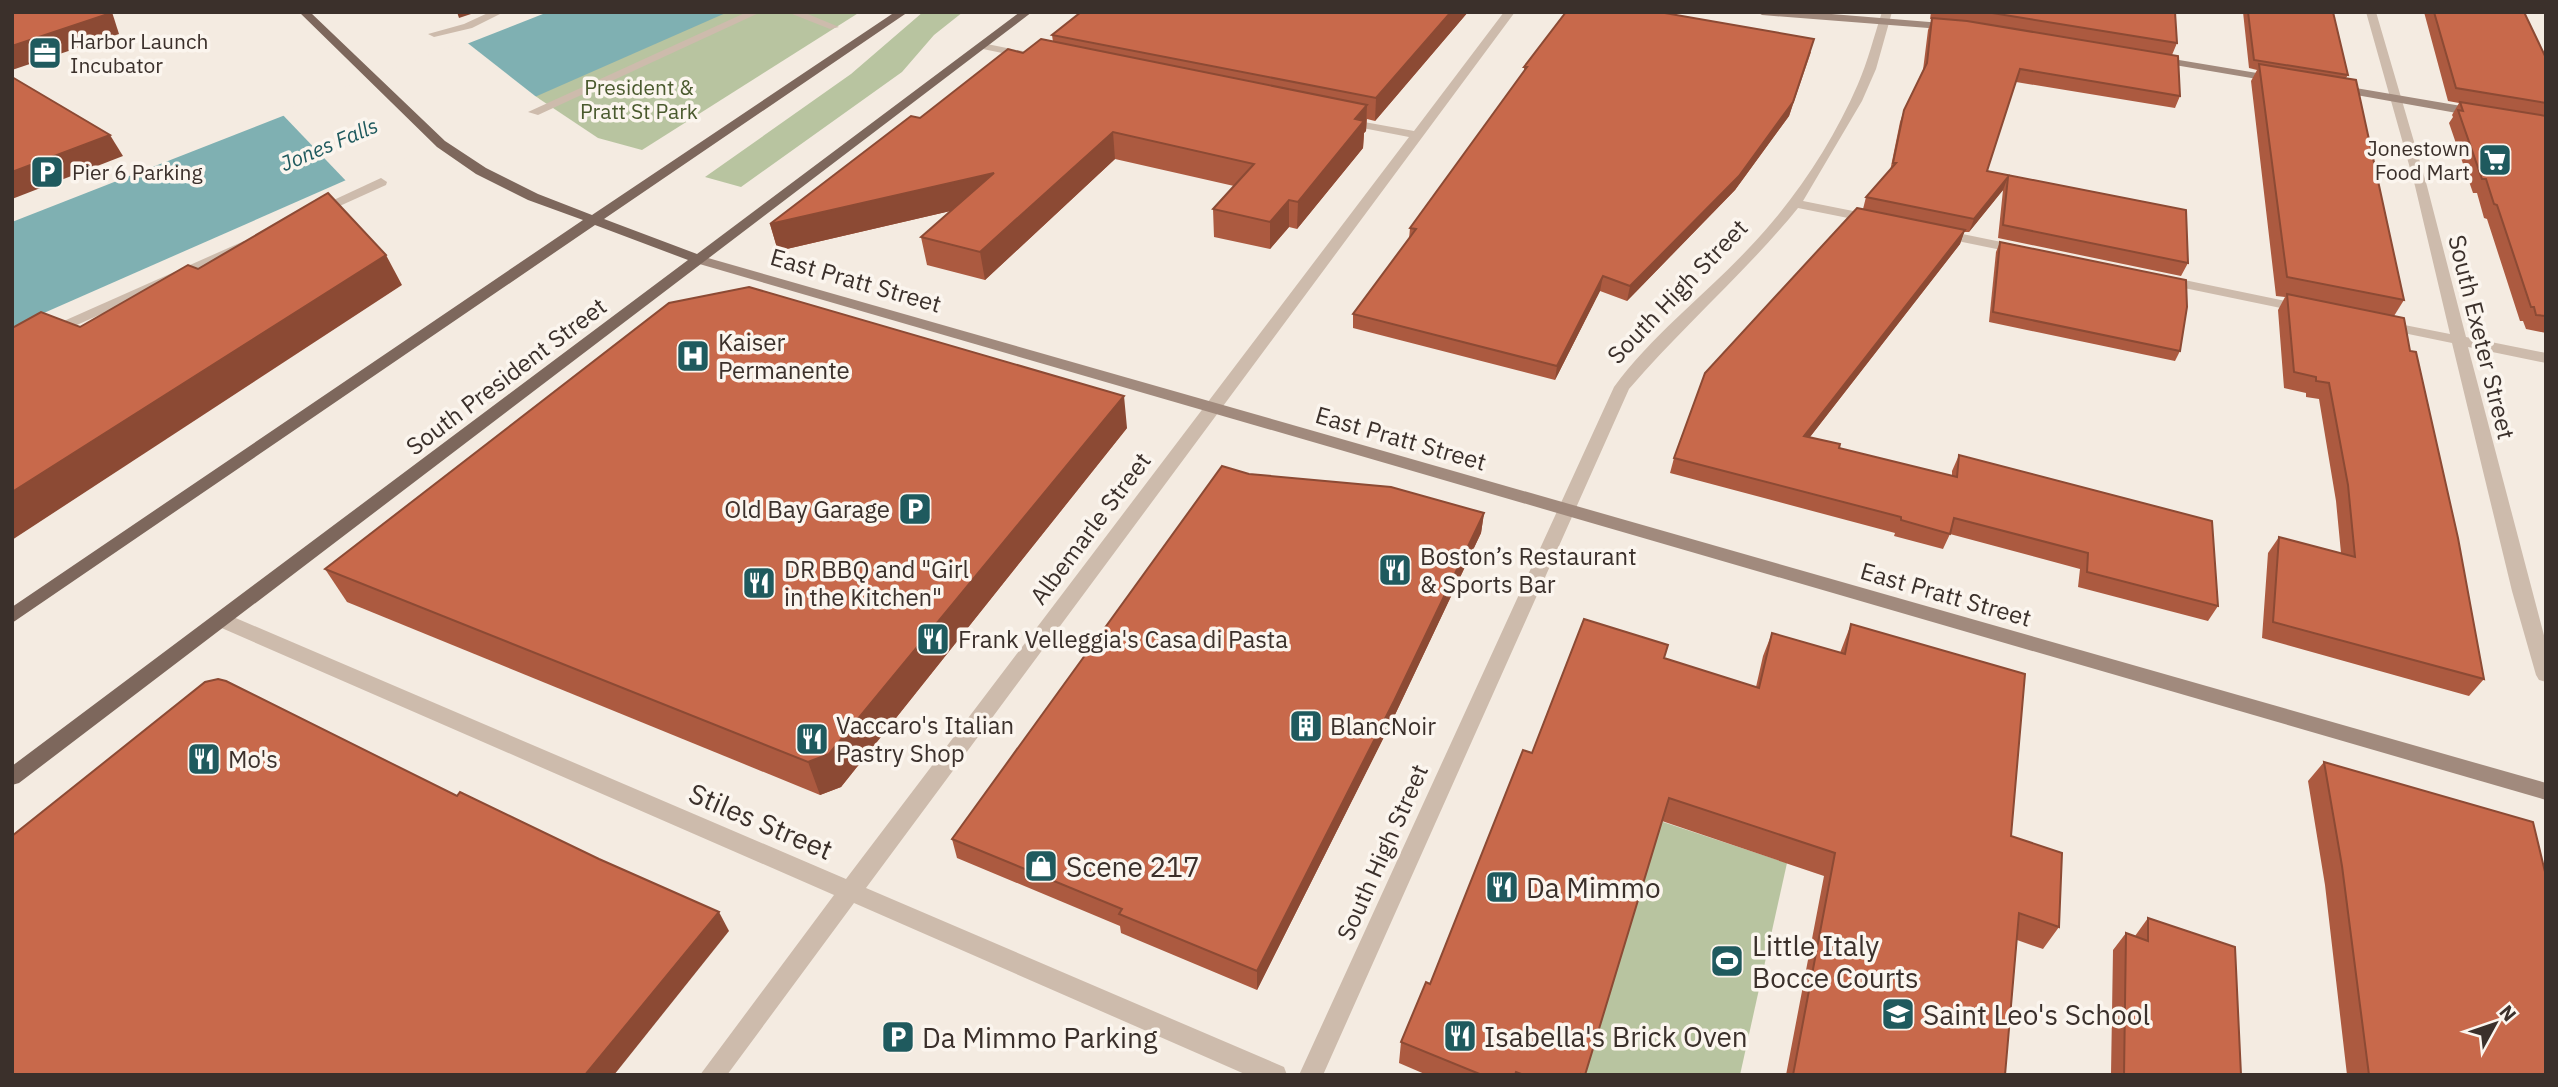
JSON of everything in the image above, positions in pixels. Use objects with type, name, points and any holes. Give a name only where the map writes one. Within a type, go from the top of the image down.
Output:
[{"type":"main road","name":"East Pratt Street","points":[[304,12],[441,144],[511,188],[591,221],[701,260],[2546,792]]},
{"type":"main road","points":[[12,616],[903,12]]},
{"type":"main road","name":"South President Street","points":[[12,777],[224,621],[1027,12]]},
{"type":"main road","points":[[1762,12],[1885,17],[1963,27],[1915,12]]},
{"type":"main road","points":[[2139,56],[2288,81]]},
{"type":"main road","points":[[2329,88],[2493,115]]},
{"type":"street","points":[[435,34],[468,26],[499,12]]},
{"type":"street","points":[[534,112],[756,12]]},
{"type":"street","points":[[792,12],[834,27]]},
{"type":"street","name":"Albemarle Street","points":[[712,1075],[1510,12]]},
{"type":"street","name":"South Exeter Street","points":[[2371,12],[2461,341],[2521,591],[2546,675]]},
{"type":"street","name":"South High Street","points":[[1311,1075],[1564,509],[1622,387],[1644,360],[1746,258],[1794,203],[1819,165],[1869,71],[1885,17]]},
{"type":"street","points":[[982,46],[1039,58]]},
{"type":"street","points":[[1328,117],[1417,135]]},
{"type":"street","points":[[304,217],[381,182]]},
{"type":"street","points":[[1794,203],[1884,221]]},
{"type":"street","points":[[1923,230],[2042,254]]},
{"type":"street","points":[[12,350],[254,240]]},
{"type":"street","points":[[2148,276],[2319,311]]},
{"type":"street","points":[[2371,322],[2546,358]]},
{"type":"street","name":"Stiles Street","points":[[224,621],[1275,1075]]},
{"type":"green space","name":"President & Pratt St Park","points":[[726,12],[860,12],[642,150],[598,138],[535,96]]},
{"type":"green space","points":[[923,12],[963,12],[934,35],[902,72],[741,187],[705,177],[851,74]]},
{"type":"green space","points":[[1660,821],[1787,863],[1740,1075],[1581,1075]]},
{"type":"water","name":"Jones Falls","points":[[548,12],[728,12],[12,327],[12,222]]},
{"type":"pier","points":[[465,41],[539,99],[348,183],[280,112]]},
{"type":"building","points":[[12,12],[107,12],[108,14],[12,46]]},
{"type":"building","points":[[1081,12],[1451,12],[1376,98],[1052,35]]},
{"type":"building","points":[[1566,12],[1659,12],[1814,39],[1793,102],[1739,176],[1630,286],[1603,276],[1557,366],[1353,314],[1416,229],[1410,228]]},
{"type":"building","points":[[1986,12],[2175,12],[2177,43]]},
{"type":"building","points":[[2248,12],[2333,12],[2348,75],[2254,60]]},
{"type":"building","points":[[2434,12],[2524,12],[2546,58],[2546,103],[2456,88]]},
{"type":"building","points":[[1932,18],[1967,21],[2178,56],[2180,96],[2020,69],[1987,171],[2186,210],[2188,263],[2003,225],[2008,177],[1974,219],[1866,197],[1896,163],[1893,163],[1904,110],[1927,63]]},
{"type":"building","points":[[1041,39],[1367,105],[1355,119],[1364,121],[1298,202],[1289,200],[1270,222],[1213,209],[1254,164],[1113,132],[980,252],[921,237],[994,173],[770,224],[911,116],[920,118],[1008,49],[1023,53]]},
{"type":"building","points":[[2259,64],[2356,80],[2404,300],[2287,277]]},
{"type":"building","points":[[12,77],[110,135],[12,172]]},
{"type":"building","points":[[2460,102],[2546,116],[2546,316],[2536,315],[2534,307],[2531,307],[2497,205],[2494,204],[2486,179],[2482,179],[2458,110],[2463,111]]},
{"type":"building","points":[[328,193],[386,255],[12,492],[12,328],[41,312],[80,327],[188,265],[198,269]]},
{"type":"building","points":[[1857,208],[1965,230],[1804,436],[1840,444],[1839,448],[1957,477],[1959,455],[2212,521],[2218,606],[2087,572],[2088,553],[1954,518],[1950,534],[1901,520],[1901,517],[1674,458],[1705,373]]},
{"type":"building","points":[[2000,242],[2186,280],[2187,307],[2180,351],[1993,312]]},
{"type":"building","points":[[749,287],[1124,396],[829,754],[808,762],[325,569],[669,303]]},
{"type":"building","points":[[2287,294],[2404,318],[2410,351],[2416,352],[2458,538],[2484,679],[2273,622],[2279,537],[2355,557],[2348,485],[2329,383],[2294,372]]},
{"type":"building","points":[[1222,466],[1249,474],[1391,487],[1484,513],[1394,701],[1257,971],[1119,914],[1122,909],[952,839]]},
{"type":"building","points":[[1584,619],[1668,645],[1664,658],[1759,688],[1772,633],[1845,654],[1851,624],[2025,674],[2011,836],[2062,853],[2059,927],[2019,913],[2005,1075],[1793,1075],[1835,853],[1669,798],[1585,1075],[1524,1075],[1516,1072],[1515,1075],[1482,1075],[1401,1042],[1426,982],[1430,984],[1523,750],[1532,753]]},
{"type":"building","points":[[218,679],[457,796],[460,792],[599,859],[719,912],[585,1075],[12,1075],[12,836],[205,682]]},
{"type":"building","points":[[2324,762],[2533,822],[2546,876],[2546,1075],[2369,1075],[2342,866]]},
{"type":"building","points":[[2148,918],[2235,947],[2241,1075],[2124,1075],[2126,933],[2148,941]]},
{"type":"place","name":"Harbor Launch Incubator","points":[[45,53]]},
{"type":"place","name":"Jonestown Food Mart","points":[[2495,160]]},
{"type":"place","name":"Pier 6 Parking","points":[[47,172]]},
{"type":"place","name":"Kaiser Permanente","points":[[693,356]]},
{"type":"place","name":"Old Bay Garage","points":[[915,509]]},
{"type":"place","name":"Boston’s Restaurant & Sports Bar","points":[[1395,570]]},
{"type":"place","name":"DR BBQ and \"Girl in the Kitchen\"","points":[[759,583]]},
{"type":"place","name":"Frank Velleggia's Casa di Pasta","points":[[933,639]]},
{"type":"place","name":"BlancNoir","points":[[1306,726]]},
{"type":"place","name":"Vaccaro's Italian Pastry Shop","points":[[812,739]]},
{"type":"place","name":"Mo's","points":[[204,759]]},
{"type":"place","name":"Scene 217","points":[[1041,866]]},
{"type":"place","name":"Da Mimmo","points":[[1502,887]]},
{"type":"place","name":"Little Italy Bocce Courts","points":[[1727,961]]},
{"type":"place","name":"Saint Leo's School","points":[[1898,1014]]},
{"type":"place","name":"Isabella's Brick Oven","points":[[1460,1036]]},
{"type":"place","name":"Da Mimmo Parking","points":[[898,1037]]}]
